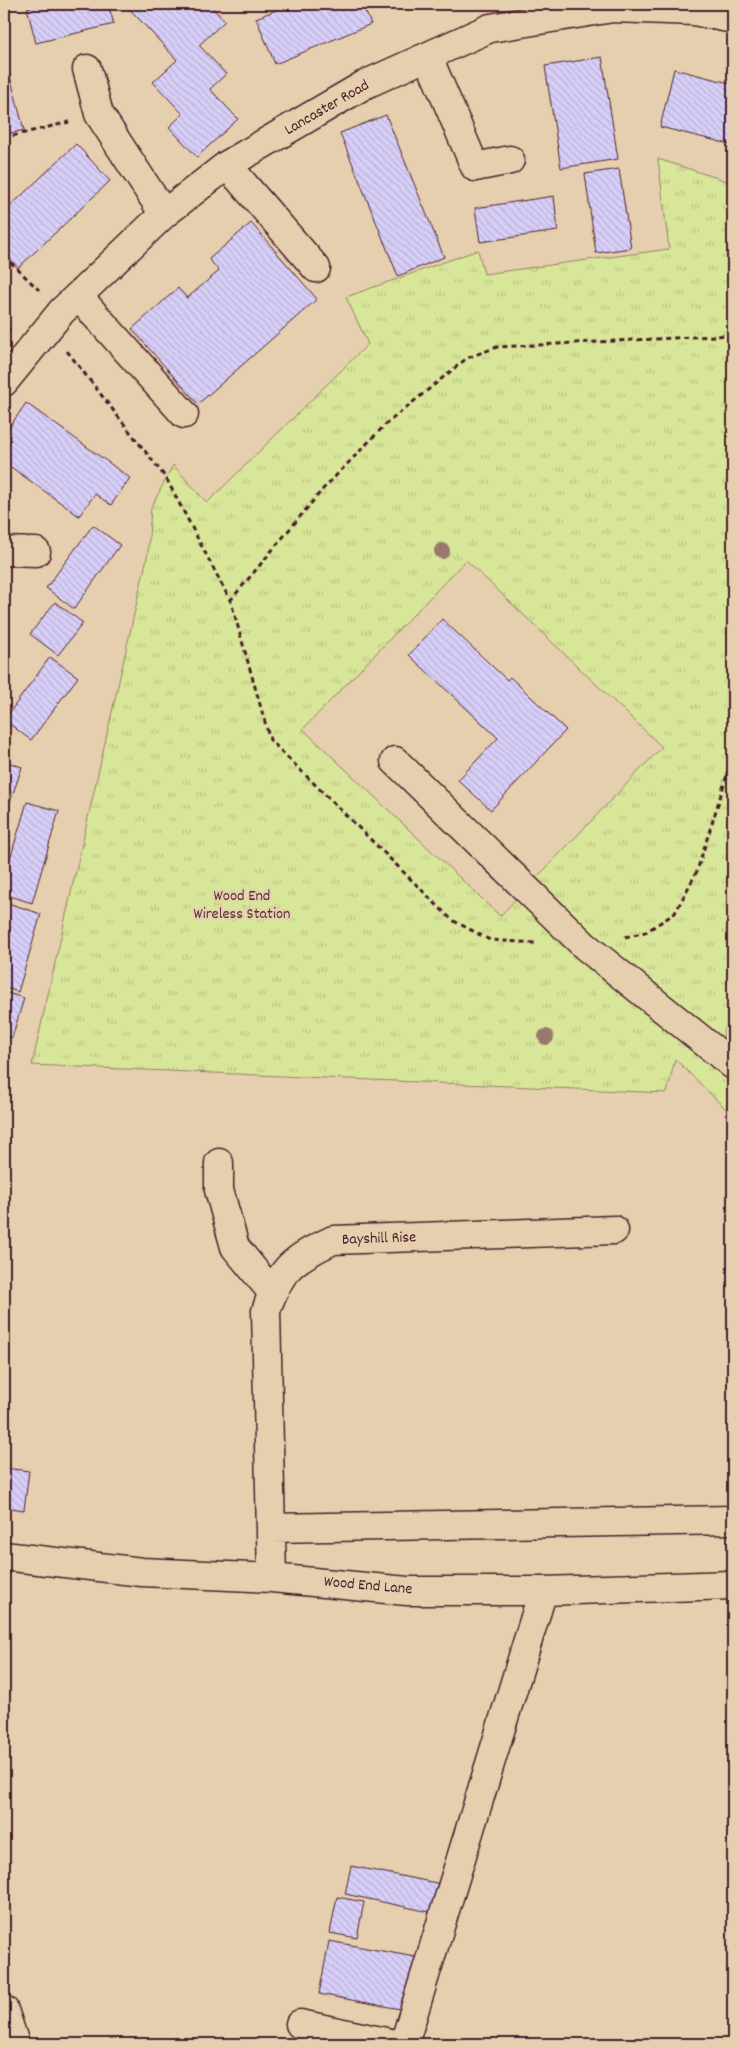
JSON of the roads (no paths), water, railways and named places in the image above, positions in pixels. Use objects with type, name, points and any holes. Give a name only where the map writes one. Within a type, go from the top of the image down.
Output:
[{"type":"street","name":"Lancaster Road","points":[[4,382],[48,327],[164,214],[227,166],[364,85],[490,28],[612,8],[694,10],[733,19]]},
{"type":"street","points":[[428,57],[475,167],[510,160]]},
{"type":"street","points":[[87,69],[99,114],[164,214]]},
{"type":"street","points":[[227,166],[316,268]]},
{"type":"street","points":[[78,296],[184,414]]},
{"type":"street","points":[[4,552],[36,552]]},
{"type":"street","points":[[395,761],[585,946],[733,1065]]},
{"type":"street","points":[[219,1163],[219,1190],[235,1248],[272,1292]]},
{"type":"street","name":"Bayshill Rise","points":[[272,1578],[266,1311],[272,1292],[286,1269],[307,1252],[333,1240],[614,1230]]},
{"type":"street","points":[[271,1528],[733,1520]]},
{"type":"street","name":"Wood End Lane","points":[[4,1556],[142,1572],[272,1578],[408,1591],[543,1591],[733,1585]]},
{"type":"street","points":[[404,2044],[543,1591]]},
{"type":"street","points":[[4,2010],[15,2044]]},
{"type":"street","points":[[300,2024],[396,2044]]},
{"type":"park label","name":"Wood End Wireless Station","points":[[242,905]]}]
